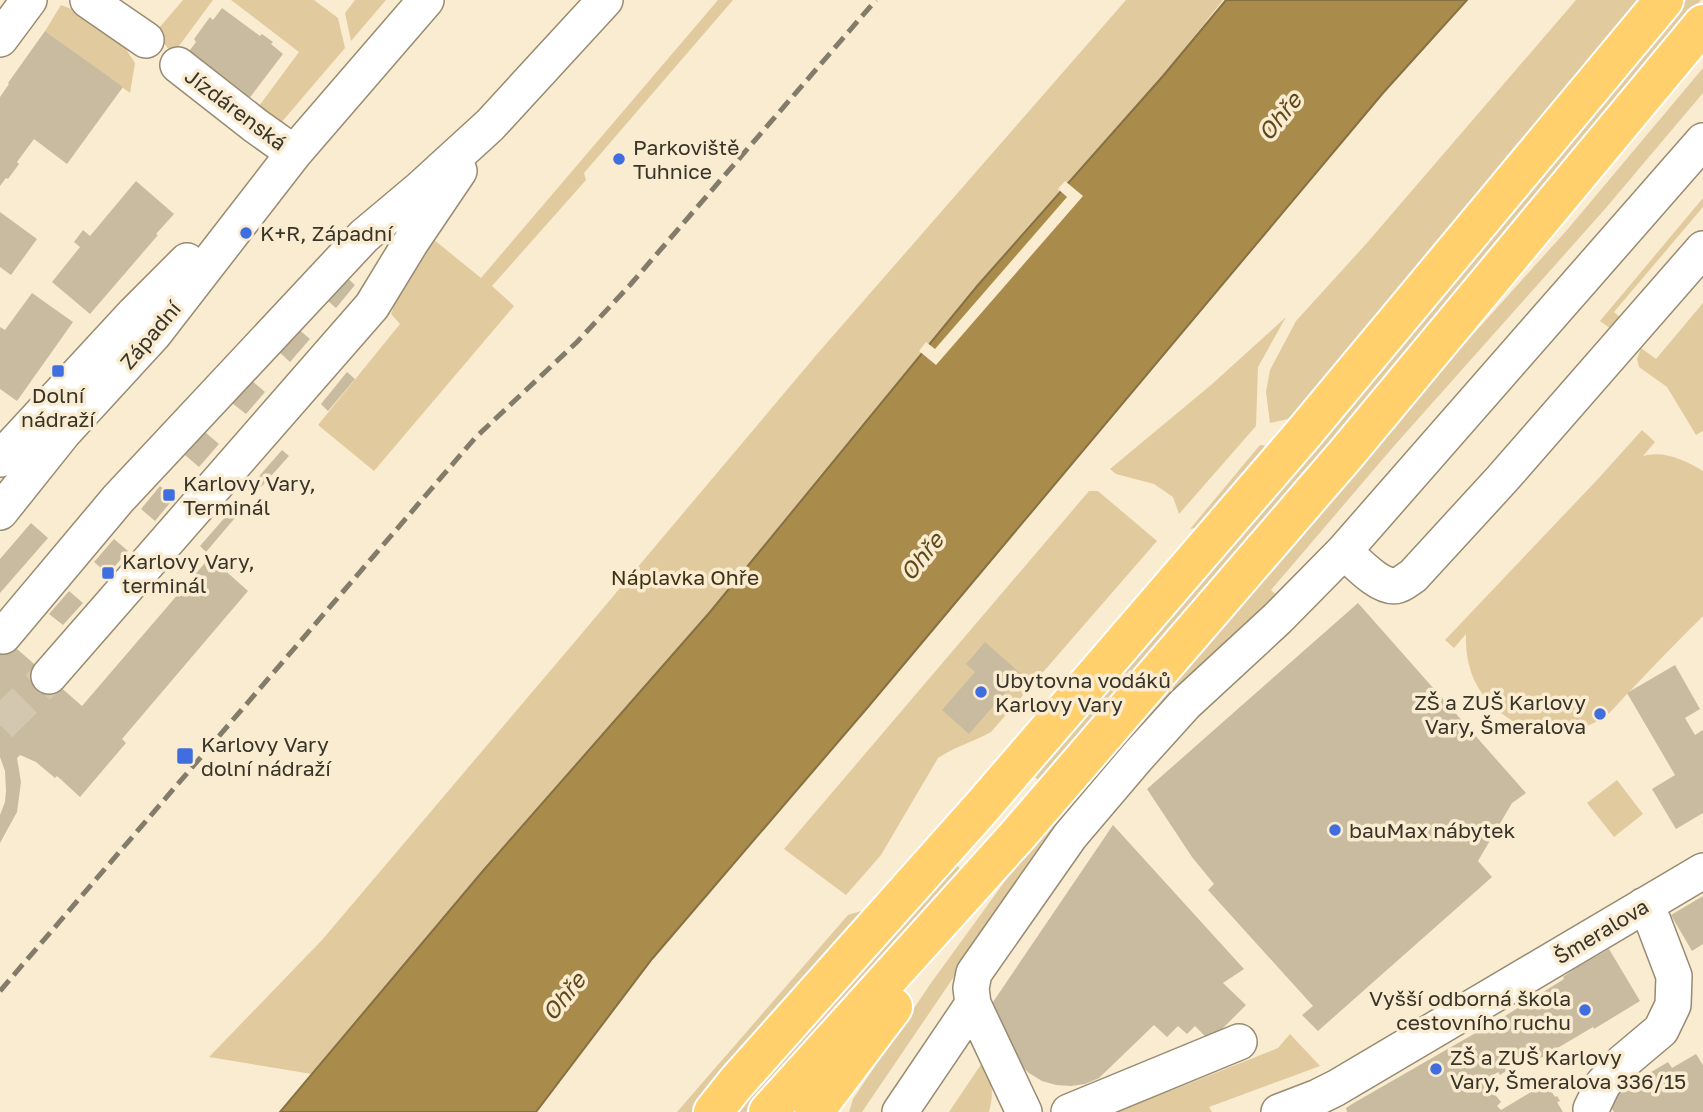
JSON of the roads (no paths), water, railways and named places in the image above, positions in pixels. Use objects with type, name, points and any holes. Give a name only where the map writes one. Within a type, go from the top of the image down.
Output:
[{"type":"highway","points":[[713,1112],[981,808],[1303,434],[1664,0]]},
{"type":"highway","points":[[768,1112],[1016,837],[1355,444],[1703,24]]},
{"type":"highway","points":[[814,1112],[1016,837]]},
{"type":"street","points":[[0,39],[29,0]]},
{"type":"street","points":[[88,0],[146,40]]},
{"type":"street","name":"Západní","points":[[0,512],[63,433],[153,335],[295,153],[426,0]]},
{"type":"street","points":[[3,636],[118,499],[364,236],[490,125],[604,0]]},
{"type":"street","name":"Jízdárenská","points":[[178,65],[295,153]]},
{"type":"street","points":[[49,677],[372,306],[411,242],[490,125]]},
{"type":"street","points":[[1024,1112],[973,1004],[971,988],[974,972],[1070,836],[1138,756],[1185,704],[1278,618],[1344,551],[1703,141]]},
{"type":"street","name":"Západní","points":[[0,503],[20,461],[4,447],[71,384],[135,313],[295,153]]},
{"type":"street","points":[[1344,551],[1368,574],[1386,586],[1397,586],[1413,576],[1502,479],[1703,249]]},
{"type":"street","name":"Šmeralova","points":[[1279,1112],[1321,1105],[1703,871]]},
{"type":"street","points":[[1592,1112],[1603,1084],[1623,1062],[1661,1030],[1673,1005],[1674,976],[1653,921],[1643,906]]},
{"type":"street","points":[[836,1112],[906,989]]},
{"type":"street","points":[[900,1112],[973,1004]]},
{"type":"street","points":[[1069,1112],[1239,1042]]},
{"type":"water","name":"Ohře","points":[[1226,0],[1467,0],[1383,93],[868,707],[652,959],[536,1112],[280,1112],[482,872],[710,612],[978,285],[1163,76]]},
{"type":"tunnel","points":[[0,725],[49,676]]},
{"type":"railway","points":[[0,991],[475,438],[577,342],[630,285],[876,0]]},
{"type":"place","name":"Parkoviště Tuhnice","points":[[619,159]]},
{"type":"place","name":"K+R, Západní","points":[[246,233]]},
{"type":"place","name":"Dolní nádraží","points":[[58,371]]},
{"type":"place","name":"Karlovy Vary, Terminál","points":[[169,495]]},
{"type":"place","name":"Karlovy Vary, terminál","points":[[108,573]]},
{"type":"place","name":"Ubytovna vodáků Karlovy Vary","points":[[981,692]]},
{"type":"place","name":"ZŠ a ZUŠ Karlovy Vary, Šmeralova","points":[[1600,714]]},
{"type":"place","name":"Karlovy Vary dolní nádraží","points":[[185,756]]},
{"type":"place","name":"bauMax nábytek","points":[[1335,830]]},
{"type":"place","name":"Vyšší odborná škola cestovního ruchu","points":[[1585,1010]]},
{"type":"place","name":"ZŠ a ZUŠ Karlovy Vary, Šmeralova 336/15","points":[[1436,1069]]},
{"type":"park label","name":"Náplavka Ohře","points":[[685,577]]}]
